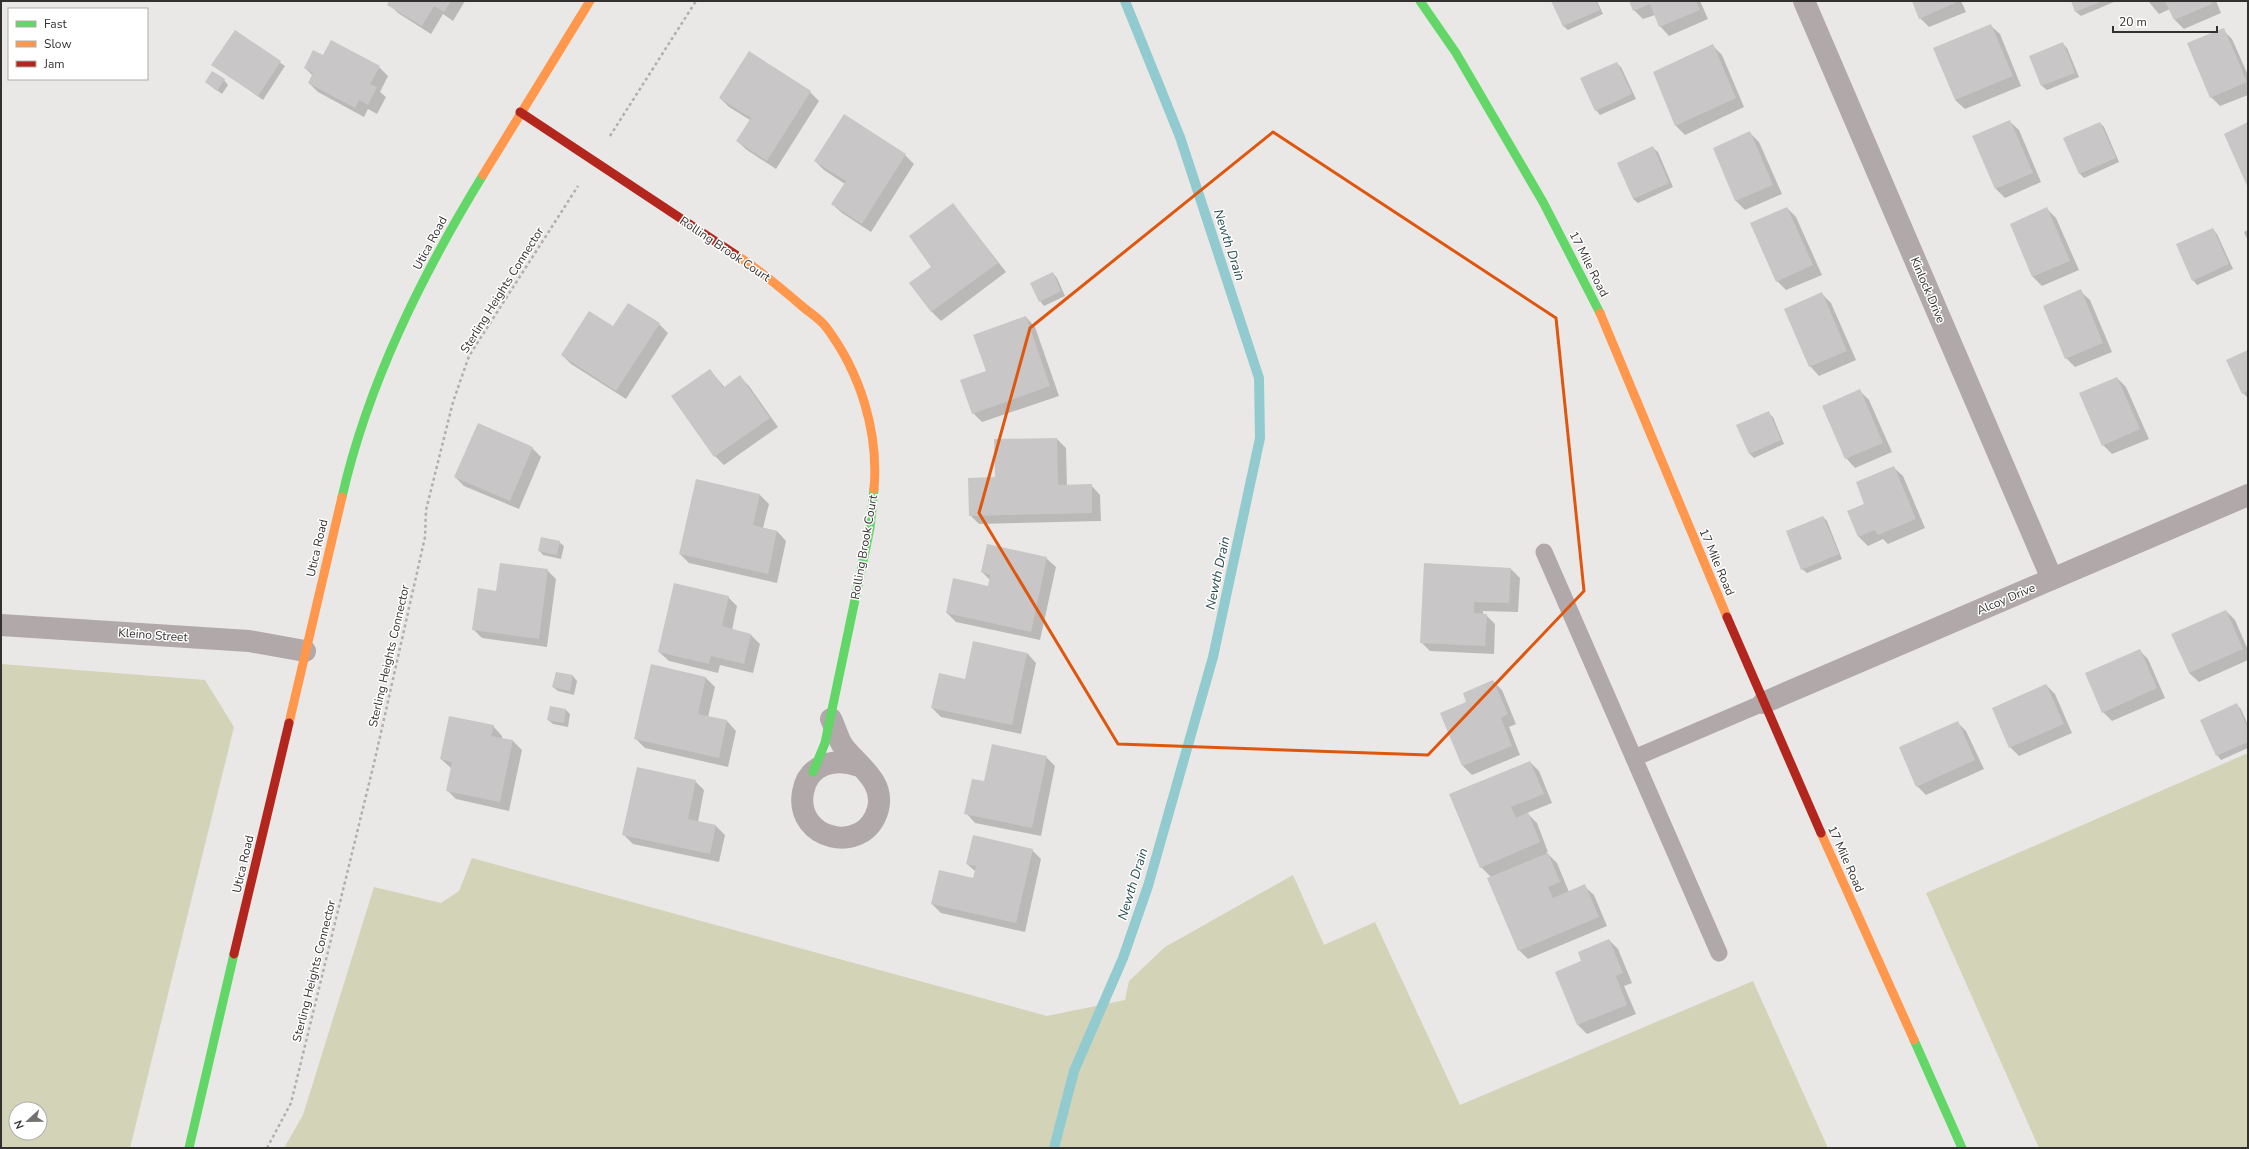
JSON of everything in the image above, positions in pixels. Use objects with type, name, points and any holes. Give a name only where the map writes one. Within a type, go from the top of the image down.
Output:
[{"type":"street","name":"Utica Road","points":[[189,1148],[348,470],[372,398],[416,296],[451,227],[520,112],[590,1]]},
{"type":"street","name":"17 Mile Road","points":[[1420,1],[1456,53],[1543,202],[1597,306],[1764,703],[1962,1148]]},
{"type":"street","name":"Kinlock Drive","points":[[1804,1],[2052,579]]},
{"type":"street","name":"Rolling Brook Court","points":[[520,112],[762,272],[825,326],[856,377],[868,419],[876,466],[870,528],[831,718],[826,743],[814,772],[806,782],[802,794],[803,807],[807,820],[816,829],[827,836],[840,838],[853,836],[864,830],[873,820],[878,809],[879,796],[876,784],[869,774],[859,766],[842,745],[831,718]]},
{"type":"street","name":"Alcoy Drive","points":[[1764,703],[2248,495]]},
{"type":"street","name":"Kleino Street","points":[[1,625],[248,641],[305,651]]},
{"type":"street","name":"Rolling Brook Court","points":[[814,772],[824,765],[835,761],[848,762],[859,766]]},
{"type":"lane","points":[[1544,552],[1719,953]]},
{"type":"lane","points":[[1634,758],[1764,703]]},
{"type":"path","points":[[608,139],[696,1]]},
{"type":"path","name":"Sterling Heights Connector","points":[[267,1148],[291,1103],[293,1095],[375,759],[425,537],[426,510],[455,391],[469,356],[576,190]]},
{"type":"highlighted area","points":[[1273,132],[1556,318],[1584,591],[1428,755],[1118,744],[979,513],[1030,328]]},
{"type":"green space","points":[[1,664],[205,680],[234,727],[130,1148],[1,1148]]},
{"type":"green space","points":[[2248,753],[2248,1148],[2039,1148],[1926,893]]},
{"type":"green space","points":[[472,858],[1047,1016],[1125,1000],[1129,981],[1165,947],[1293,875],[1324,945],[1375,922],[1460,1105],[1753,981],[1828,1148],[284,1148],[303,1115],[374,887],[441,903],[459,891]]},
{"type":"building","points":[[389,1],[451,1],[444,12],[434,6],[422,26],[387,5]]},
{"type":"building","points":[[1551,1],[1596,1],[1600,10],[1563,26]]},
{"type":"building","points":[[1629,1],[1696,1],[1700,10],[1659,27],[1650,4],[1633,11]]},
{"type":"building","points":[[1912,1],[1957,1],[1957,2],[1919,19]]},
{"type":"building","points":[[2071,1],[2103,1],[2075,12]]},
{"type":"building","points":[[2165,1],[2211,1],[2212,4],[2174,20]]},
{"type":"building","points":[[1991,24],[2013,76],[1955,100],[1933,48]]},
{"type":"building","points":[[2224,28],[2247,82],[2210,98],[2187,43]]},
{"type":"building","points":[[235,30],[281,61],[258,96],[211,65]]},
{"type":"building","points":[[331,40],[380,66],[370,84],[377,87],[368,105],[359,100],[355,108],[308,83],[313,73],[304,68],[313,50],[323,55]]},
{"type":"building","points":[[2063,42],[2075,73],[2041,86],[2029,56]]},
{"type":"building","points":[[1713,44],[1736,98],[1675,126],[1653,72]]},
{"type":"building","points":[[749,51],[811,91],[767,161],[736,141],[751,118],[719,98]]},
{"type":"building","points":[[1617,62],[1632,94],[1595,111],[1580,78]]},
{"type":"building","points":[[212,71],[225,79],[217,91],[205,82]]},
{"type":"building","points":[[844,114],[906,154],[862,224],[831,204],[846,181],[814,161]]},
{"type":"building","points":[[2010,120],[2033,173],[1995,189],[1972,136]]},
{"type":"building","points":[[2100,122],[2116,158],[2079,174],[2063,138]]},
{"type":"building","points":[[2248,122],[2248,188],[2224,134]]},
{"type":"building","points":[[1750,131],[1773,185],[1735,201],[1713,148]]},
{"type":"building","points":[[1653,146],[1669,183],[1633,199],[1617,163]]},
{"type":"building","points":[[953,203],[998,263],[931,312],[909,283],[931,267],[909,236]]},
{"type":"building","points":[[1787,207],[1813,265],[1776,282],[1750,223]]},
{"type":"building","points":[[2047,207],[2070,261],[2032,277],[2010,224]]},
{"type":"building","points":[[2213,228],[2229,264],[2192,281],[2176,244]]},
{"type":"building","points":[[1053,272],[1061,291],[1039,302],[1030,283]]},
{"type":"building","points":[[2081,289],[2103,343],[2065,359],[2043,306]]},
{"type":"building","points":[[1822,292],[1847,351],[1809,367],[1784,309]]},
{"type":"building","points":[[628,303],[660,323],[616,391],[561,355],[589,311],[613,326]]},
{"type":"building","points":[[1026,316],[1050,386],[972,414],[960,380],[986,371],[973,335]]},
{"type":"building","points":[[2248,350],[2248,391],[2242,394],[2226,360]]},
{"type":"building","points":[[710,369],[723,388],[740,375],[770,418],[714,457],[671,396]]},
{"type":"building","points":[[2117,377],[2140,429],[2102,446],[2079,393]]},
{"type":"building","points":[[1860,389],[1883,443],[1845,459],[1822,406]]},
{"type":"building","points":[[1769,411],[1781,440],[1749,454],[1736,425]]},
{"type":"building","points":[[478,423],[533,447],[510,501],[454,477]]},
{"type":"building","points":[[1057,438],[1058,485],[1092,484],[1092,513],[969,516],[968,478],[995,477],[994,439]]},
{"type":"building","points":[[1894,466],[1916,519],[1878,535],[1875,530],[1858,537],[1847,511],[1864,504],[1856,482]]},
{"type":"building","points":[[696,479],[760,494],[753,525],[777,531],[768,574],[679,554]]},
{"type":"building","points":[[1823,516],[1839,554],[1801,570],[1786,531]]},
{"type":"building","points":[[541,537],[560,541],[557,555],[538,551]]},
{"type":"building","points":[[987,544],[1047,557],[1031,632],[946,613],[953,578],[988,586],[990,575],[981,572]]},
{"type":"building","points":[[500,563],[548,569],[539,639],[472,630],[478,588],[496,591]]},
{"type":"building","points":[[1424,563],[1511,568],[1509,603],[1474,602],[1474,613],[1487,614],[1485,646],[1420,643]]},
{"type":"building","points":[[674,583],[729,596],[722,626],[751,634],[744,664],[711,656],[709,664],[658,652]]},
{"type":"building","points":[[2226,610],[2243,649],[2189,673],[2171,634]]},
{"type":"building","points":[[973,641],[1027,653],[1012,725],[931,708],[939,673],[965,679]]},
{"type":"building","points":[[2140,649],[2157,688],[2102,713],[2085,673]]},
{"type":"building","points":[[651,664],[706,677],[698,714],[727,720],[719,758],[634,739]]},
{"type":"building","points":[[556,672],[573,675],[570,691],[552,687]]},
{"type":"building","points":[[1493,680],[1508,714],[1501,718],[1512,746],[1462,766],[1440,713],[1466,702],[1463,693]]},
{"type":"building","points":[[2046,684],[2064,724],[2009,748],[1992,708]]},
{"type":"building","points":[[2237,703],[2248,729],[2248,742],[2216,756],[2200,720]]},
{"type":"building","points":[[550,706],[566,709],[564,723],[547,720]]},
{"type":"building","points":[[449,716],[494,725],[491,736],[513,740],[500,802],[446,791],[452,762],[440,759]]},
{"type":"building","points":[[1958,721],[1975,760],[1916,787],[1899,747]]},
{"type":"building","points":[[992,744],[1047,756],[1032,828],[964,814],[972,779],[984,781]]},
{"type":"building","points":[[1530,761],[1544,794],[1511,807],[1516,818],[1528,812],[1540,842],[1480,868],[1449,794]]},
{"type":"building","points":[[637,767],[696,780],[688,819],[716,825],[710,854],[622,835]]},
{"type":"building","points":[[973,835],[1033,849],[1016,923],[931,904],[939,870],[973,878],[976,866],[966,864]]},
{"type":"building","points":[[1548,853],[1560,882],[1548,887],[1553,898],[1585,884],[1599,917],[1518,951],[1487,878]]},
{"type":"building","points":[[1609,939],[1623,973],[1616,976],[1627,1005],[1577,1025],[1555,972],[1581,961],[1578,952]]},
{"type":"waterway","name":"Newth Drain","points":[[1054,1148],[1074,1071],[1123,958],[1148,886],[1213,657],[1260,438],[1259,378],[1180,137],[1125,1]]},
{"type":"traffic: fast","points":[[1420,1],[1456,53],[1543,202],[1600,313]]},
{"type":"traffic: fast","points":[[342,497],[366,413],[399,331],[439,251],[483,175]]},
{"type":"traffic: fast","points":[[813,772],[825,743],[870,528],[874,489]]},
{"type":"traffic: fast","points":[[189,1148],[234,954]]},
{"type":"traffic: fast","points":[[1914,1040],[1962,1148]]},
{"type":"traffic: slow","points":[[483,175],[590,1]]},
{"type":"traffic: slow","points":[[736,255],[762,273],[818,319],[826,327],[849,363],[865,404],[870,425],[875,468],[874,489]]},
{"type":"traffic: slow","points":[[1600,313],[1727,617]]},
{"type":"traffic: slow","points":[[289,723],[342,497]]},
{"type":"traffic: slow","points":[[1821,833],[1914,1040]]},
{"type":"traffic: jam","points":[[520,112],[736,255]]},
{"type":"traffic: jam","points":[[1727,617],[1821,833]]},
{"type":"traffic: jam","points":[[234,954],[289,723]]}]
